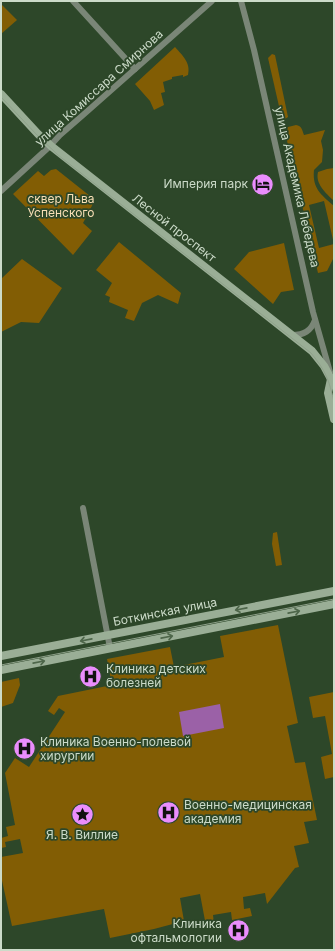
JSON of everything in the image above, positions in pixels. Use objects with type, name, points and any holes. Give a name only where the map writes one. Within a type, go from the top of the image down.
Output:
[{"type":"main road","name":"Лесной проспект","points":[[1,94],[51,146],[312,351],[324,366],[332,381]]},
{"type":"main road","name":"улица Академика Лебедева","points":[[332,381],[328,393],[334,419]]},
{"type":"main road","name":"Боткинская улица","points":[[1,656],[334,591]]},
{"type":"main road","name":"Боткинская улица","points":[[1,670],[334,604]]},
{"type":"street","points":[[73,1],[135,69]]},
{"type":"street","name":"улица Комиссара Смирнова","points":[[1,191],[51,146],[60,135],[212,1]]},
{"type":"street","name":"улица Академика Лебедева","points":[[241,1],[254,50],[316,320],[332,381]]},
{"type":"street","points":[[292,335],[300,335],[307,332],[316,320]]},
{"type":"street","points":[[83,508],[110,648]]},
{"type":"green space","points":[[2,5],[17,20],[1,34],[1,6]]},
{"type":"green space","points":[[175,47],[187,63],[189,71],[188,75],[183,77],[183,75],[172,77],[172,79],[163,82],[165,92],[161,93],[164,105],[154,110],[150,101],[135,84]]},
{"type":"green space","points":[[272,54],[275,55],[288,117],[285,119],[282,118],[281,115],[268,58]]},
{"type":"green space","points":[[296,125],[301,127],[304,135],[325,130],[321,141],[323,150],[322,162],[314,170],[314,177],[316,187],[334,206],[334,244],[334,257],[327,271],[318,273],[284,128]],"holes":[[[324,201],[334,244],[319,248],[309,205]]]},
{"type":"green space","points":[[334,168],[334,201],[322,188],[317,176],[318,172]]},
{"type":"green space","name":"сквер Льва Успенского","points":[[56,169],[95,200],[83,223],[92,231],[73,255],[13,194],[38,171],[44,176],[51,170]]},
{"type":"green space","points":[[119,242],[181,293],[178,304],[158,295],[142,303],[134,321],[125,318],[128,310],[109,302],[110,297],[105,295],[112,283],[96,270]]},
{"type":"green space","points":[[284,243],[294,290],[281,292],[273,304],[234,269],[249,252]]},
{"type":"green space","points":[[22,259],[62,288],[39,323],[21,322],[1,332],[1,279]]},
{"type":"green space","points":[[277,532],[282,565],[276,566],[272,544],[273,533]]},
{"type":"green space","name":"Военно-медицинская академия","points":[[278,625],[298,723],[287,726],[295,763],[305,762],[317,820],[304,822],[309,843],[294,846],[299,867],[295,868],[267,904],[265,893],[243,897],[244,909],[250,908],[252,916],[232,920],[231,912],[213,915],[214,924],[206,926],[200,894],[180,898],[184,921],[110,938],[104,909],[12,926],[1,876],[1,857],[23,853],[20,839],[5,842],[6,847],[1,848],[1,838],[8,836],[6,827],[15,825],[5,773],[15,758],[29,767],[65,712],[59,708],[54,715],[48,711],[58,696],[112,685],[107,659],[170,647],[174,667],[224,657],[220,636]]},
{"type":"green space","points":[[19,678],[20,685],[13,703],[1,707],[1,682]]},
{"type":"green space","points":[[334,692],[334,777],[325,779],[321,757],[332,754],[325,716],[313,718],[309,697]]},
{"type":"shaded area","points":[[220,704],[224,728],[183,736],[179,712]]},
{"type":"tram line","points":[[1,97],[58,155],[311,353],[326,376],[334,402]]},
{"type":"tram line","points":[[1,665],[334,599]]},
{"type":"place","name":"Империя парк","points":[[263,184]]},
{"type":"place","name":"Клиника детских болезней","points":[[90,676]]},
{"type":"place","name":"Клиника Военно-полевой хирургии","points":[[24,749]]},
{"type":"place","name":"Военно-медицинская академия","points":[[168,812]]},
{"type":"place","name":"Я. В. Виллие","points":[[82,814]]},
{"type":"place","name":"Клиника офтальмологии","points":[[238,931]]}]
